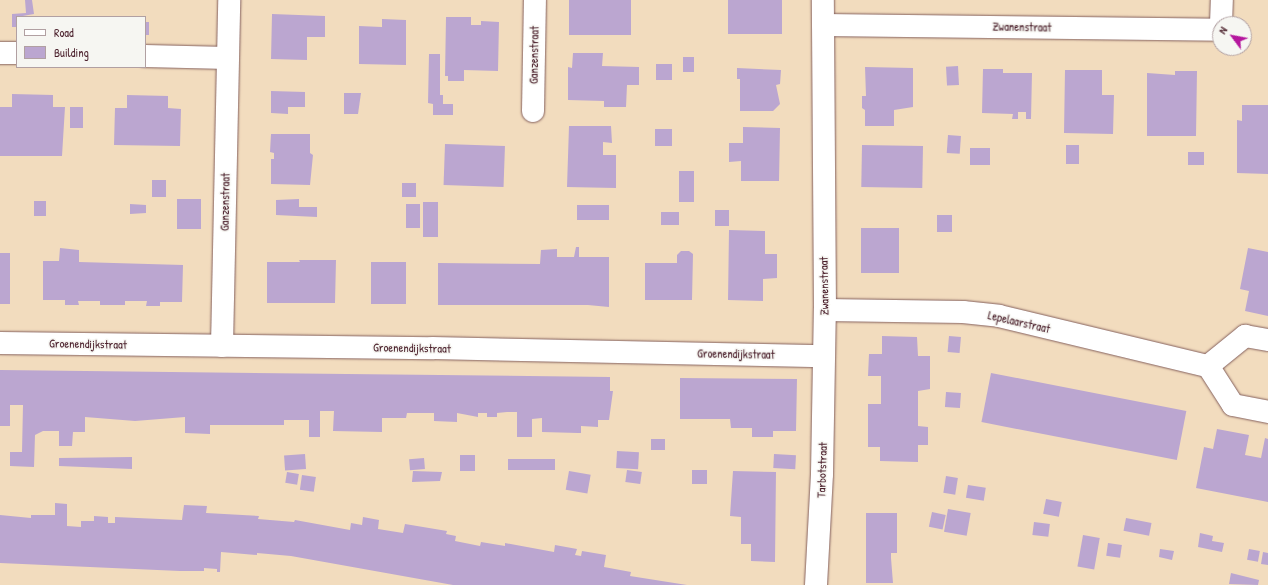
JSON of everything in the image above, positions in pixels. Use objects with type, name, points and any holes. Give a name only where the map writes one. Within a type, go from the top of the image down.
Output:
[{"type":"street","name":"Ganzenstraat","points":[[222,346],[229,0]]},
{"type":"street","name":"Ganzenstraat","points":[[533,111],[535,0]]},
{"type":"street","name":"Zwanenstraat","points":[[823,0],[824,356]]},
{"type":"street","points":[[1221,16],[1222,0]]},
{"type":"street","name":"Zwanenstraat","points":[[824,25],[1212,30]]},
{"type":"street","points":[[0,53],[16,53]]},
{"type":"street","points":[[146,56],[228,58]]},
{"type":"street","name":"Lepelaarstraat","points":[[825,310],[964,312],[999,316],[1208,366]]},
{"type":"street","points":[[1268,340],[1246,336],[1208,366],[1233,405],[1268,412]]},
{"type":"street","name":"Groenendijkstraat","points":[[0,343],[824,356]]},
{"type":"street","name":"Tarbotstraat","points":[[816,585],[822,474],[824,356]]},
{"type":"building","points":[[25,0],[32,0],[34,14],[16,16],[16,27],[12,27],[12,14],[26,13]]},
{"type":"building","points":[[569,0],[631,0],[631,35],[569,35]]},
{"type":"building","points":[[728,0],[782,0],[782,34],[728,34]]},
{"type":"building","points":[[272,14],[325,16],[325,37],[307,37],[307,60],[271,59]]},
{"type":"building","points":[[446,17],[471,17],[471,25],[481,25],[481,21],[499,22],[498,71],[464,70],[464,81],[448,81],[448,76],[445,76]]},
{"type":"building","points":[[382,19],[406,20],[406,65],[359,64],[359,26],[382,27]]},
{"type":"building","points":[[146,22],[149,22],[149,35],[146,35]]},
{"type":"building","points":[[573,53],[603,53],[602,66],[639,67],[639,85],[627,85],[626,107],[604,107],[604,101],[568,100],[568,67],[572,68]]},
{"type":"building","points":[[429,54],[440,54],[440,95],[443,95],[443,104],[453,104],[453,115],[433,115],[433,104],[428,103]]},
{"type":"building","points":[[683,57],[694,57],[694,72],[683,72]]},
{"type":"building","points":[[656,64],[672,64],[672,80],[656,80]]},
{"type":"building","points":[[958,66],[959,85],[947,86],[946,67]]},
{"type":"building","points":[[865,67],[913,68],[913,107],[894,110],[894,126],[865,126],[865,110],[862,108],[862,96],[866,96]]},
{"type":"building","points":[[737,68],[781,70],[780,84],[776,85],[780,104],[773,111],[740,111],[740,79],[737,79]]},
{"type":"building","points":[[983,69],[1003,69],[1003,73],[1032,73],[1031,119],[1026,119],[1026,112],[1018,112],[1018,119],[1012,119],[1013,114],[982,113]]},
{"type":"building","points":[[1065,70],[1102,70],[1102,95],[1114,95],[1113,134],[1064,133]]},
{"type":"building","points":[[1175,71],[1197,71],[1196,136],[1147,136],[1147,73],[1175,75]]},
{"type":"building","points":[[271,91],[305,92],[305,107],[288,107],[288,114],[271,113]]},
{"type":"building","points":[[344,93],[361,93],[358,114],[344,114]]},
{"type":"building","points":[[12,94],[53,95],[53,107],[65,107],[62,156],[0,156],[0,107],[12,107]]},
{"type":"building","points":[[127,95],[168,96],[168,108],[181,109],[180,146],[114,145],[115,108],[127,108]]},
{"type":"building","points":[[1242,105],[1268,105],[1268,174],[1237,173],[1237,120],[1242,121]]},
{"type":"building","points":[[70,107],[83,107],[83,128],[70,128]]},
{"type":"building","points":[[569,126],[611,126],[612,143],[603,142],[603,155],[616,155],[616,188],[567,187]]},
{"type":"building","points":[[743,127],[780,128],[779,181],[741,181],[741,161],[729,162],[729,143],[743,143]]},
{"type":"building","points":[[655,129],[672,129],[672,146],[655,146]]},
{"type":"building","points":[[271,134],[310,134],[310,153],[313,155],[310,185],[271,184],[271,159],[274,159],[274,153],[270,152]]},
{"type":"building","points":[[948,135],[961,136],[960,154],[947,153]]},
{"type":"building","points":[[445,144],[505,146],[504,187],[444,185]]},
{"type":"building","points":[[862,145],[923,146],[922,188],[861,187]]},
{"type":"building","points":[[1066,145],[1079,145],[1079,164],[1066,164]]},
{"type":"building","points":[[970,148],[990,148],[990,165],[970,165]]},
{"type":"building","points":[[1188,152],[1204,152],[1204,165],[1188,165]]},
{"type":"building","points":[[679,171],[694,171],[694,202],[679,202]]},
{"type":"building","points":[[152,180],[166,180],[166,197],[152,197]]},
{"type":"building","points":[[402,183],[416,183],[416,197],[402,197]]},
{"type":"building","points":[[177,199],[201,199],[201,229],[177,229]]},
{"type":"building","points":[[299,199],[299,207],[317,207],[317,217],[276,215],[276,200]]},
{"type":"building","points":[[34,201],[46,201],[46,216],[34,216]]},
{"type":"building","points":[[423,202],[438,202],[438,237],[423,237]]},
{"type":"building","points":[[130,204],[146,205],[146,213],[130,214]]},
{"type":"building","points":[[406,204],[420,204],[420,228],[406,228]]},
{"type":"building","points":[[577,205],[609,205],[609,220],[577,220]]},
{"type":"building","points":[[715,210],[729,210],[729,226],[715,226]]},
{"type":"building","points":[[661,212],[679,212],[679,225],[661,225]]},
{"type":"building","points":[[937,215],[952,215],[952,232],[937,232]]},
{"type":"building","points":[[861,228],[899,228],[899,273],[861,273]]},
{"type":"building","points":[[729,230],[765,231],[765,254],[777,254],[777,278],[763,279],[763,301],[728,300]]},
{"type":"building","points":[[576,247],[579,247],[579,257],[609,257],[609,307],[588,305],[438,305],[438,263],[540,264],[541,250],[557,249],[557,257],[574,257]]},
{"type":"building","points":[[60,248],[79,250],[79,262],[183,265],[182,302],[160,302],[160,306],[146,306],[147,301],[125,301],[125,305],[100,305],[100,301],[78,301],[79,305],[65,305],[65,300],[43,300],[43,261],[59,261]]},
{"type":"building","points":[[1248,248],[1268,252],[1268,316],[1245,311],[1249,291],[1240,289]]},
{"type":"building","points":[[681,251],[689,251],[693,254],[692,300],[645,300],[645,263],[677,263],[677,255]]},
{"type":"building","points":[[0,253],[10,253],[10,304],[0,304]]},
{"type":"building","points":[[299,260],[336,260],[335,303],[267,303],[267,262],[300,262]]},
{"type":"building","points":[[371,262],[406,262],[406,304],[371,304]]},
{"type":"building","points":[[882,336],[917,337],[918,356],[930,356],[930,389],[918,391],[918,426],[928,427],[928,445],[918,445],[918,462],[880,461],[880,447],[868,447],[868,404],[881,404],[881,376],[868,376],[869,354],[882,354]]},
{"type":"building","points":[[949,336],[961,337],[960,353],[948,352]]},
{"type":"building","points":[[0,370],[610,377],[610,391],[613,391],[609,420],[598,420],[598,427],[581,426],[581,433],[542,432],[542,418],[532,419],[532,437],[517,437],[517,412],[497,413],[497,417],[487,417],[487,413],[478,413],[478,417],[457,413],[457,422],[434,421],[434,413],[407,413],[406,418],[382,418],[382,432],[333,431],[334,411],[320,411],[320,437],[309,437],[309,420],[284,420],[284,425],[210,425],[210,434],[185,433],[185,417],[135,421],[85,417],[85,432],[73,432],[72,446],[59,446],[59,431],[43,431],[35,435],[34,467],[10,466],[10,452],[22,452],[23,405],[10,405],[10,426],[0,426]]},
{"type":"building","points":[[991,373],[1186,411],[1177,460],[981,422]]},
{"type":"building","points":[[680,378],[797,379],[796,431],[773,431],[773,437],[752,437],[752,428],[731,428],[730,419],[680,419]]},
{"type":"building","points":[[946,392],[961,393],[960,408],[945,407]]},
{"type":"building","points":[[1217,429],[1249,435],[1245,455],[1261,458],[1265,438],[1268,439],[1268,502],[1196,488],[1204,447],[1213,449]]},
{"type":"building","points":[[651,439],[665,439],[665,450],[651,450]]},
{"type":"building","points":[[617,451],[639,452],[638,469],[616,468]]},
{"type":"building","points":[[305,454],[306,469],[285,470],[284,455]]},
{"type":"building","points":[[774,454],[796,455],[795,469],[773,468]]},
{"type":"building","points":[[460,455],[475,455],[475,471],[460,471]]},
{"type":"building","points":[[132,457],[132,469],[59,466],[59,458]]},
{"type":"building","points":[[424,458],[425,469],[410,470],[409,459]]},
{"type":"building","points":[[508,459],[555,459],[555,470],[508,470]]},
{"type":"building","points":[[627,470],[642,472],[640,484],[625,482]]},
{"type":"building","points":[[692,470],[707,470],[707,484],[692,484]]},
{"type":"building","points":[[413,471],[442,472],[440,481],[412,482]]},
{"type":"building","points":[[569,471],[591,475],[587,494],[566,490]]},
{"type":"building","points":[[733,471],[776,472],[775,562],[751,561],[751,544],[741,544],[741,517],[730,516]]},
{"type":"building","points":[[287,472],[299,474],[297,485],[285,483]]},
{"type":"building","points":[[302,475],[316,477],[314,492],[300,490]]},
{"type":"building","points":[[946,476],[958,478],[955,495],[943,493]]},
{"type":"building","points":[[968,485],[986,488],[984,501],[966,498]]},
{"type":"building","points":[[1046,499],[1062,502],[1059,517],[1043,514]]},
{"type":"building","points":[[55,503],[67,504],[67,526],[81,527],[81,521],[94,521],[94,516],[108,517],[108,523],[115,523],[115,517],[182,520],[184,505],[207,506],[206,513],[259,516],[258,519],[294,522],[295,520],[350,530],[351,523],[362,525],[363,517],[379,520],[378,529],[403,533],[405,524],[447,531],[446,534],[456,536],[455,541],[480,546],[481,542],[505,546],[505,543],[554,552],[555,545],[577,549],[575,555],[581,556],[582,551],[606,555],[604,567],[631,572],[630,576],[687,585],[453,585],[291,556],[257,553],[257,555],[221,552],[220,572],[217,572],[217,569],[204,568],[204,571],[180,571],[0,563],[0,515],[31,518],[31,515],[55,515]]},
{"type":"building","points":[[948,509],[971,513],[967,536],[944,532]]},
{"type":"building","points":[[932,512],[946,515],[943,530],[929,527]]},
{"type":"building","points":[[866,513],[897,513],[897,553],[891,553],[893,583],[866,583]]},
{"type":"building","points":[[1126,518],[1152,523],[1149,536],[1124,531]]},
{"type":"building","points":[[1034,522],[1050,524],[1048,537],[1032,535]]},
{"type":"building","points":[[1200,533],[1213,536],[1212,541],[1224,543],[1222,552],[1198,547]]},
{"type":"building","points":[[1083,535],[1100,538],[1094,569],[1077,567]]},
{"type":"building","points":[[1108,543],[1122,545],[1120,558],[1106,556]]},
{"type":"building","points":[[1160,549],[1174,551],[1172,560],[1159,557]]},
{"type":"building","points":[[1249,549],[1260,551],[1258,562],[1247,560]]},
{"type":"building","points":[[1263,552],[1268,553],[1268,565],[1261,564]]},
{"type":"building","points":[[1231,573],[1259,580],[1258,585],[1229,584]]}]
